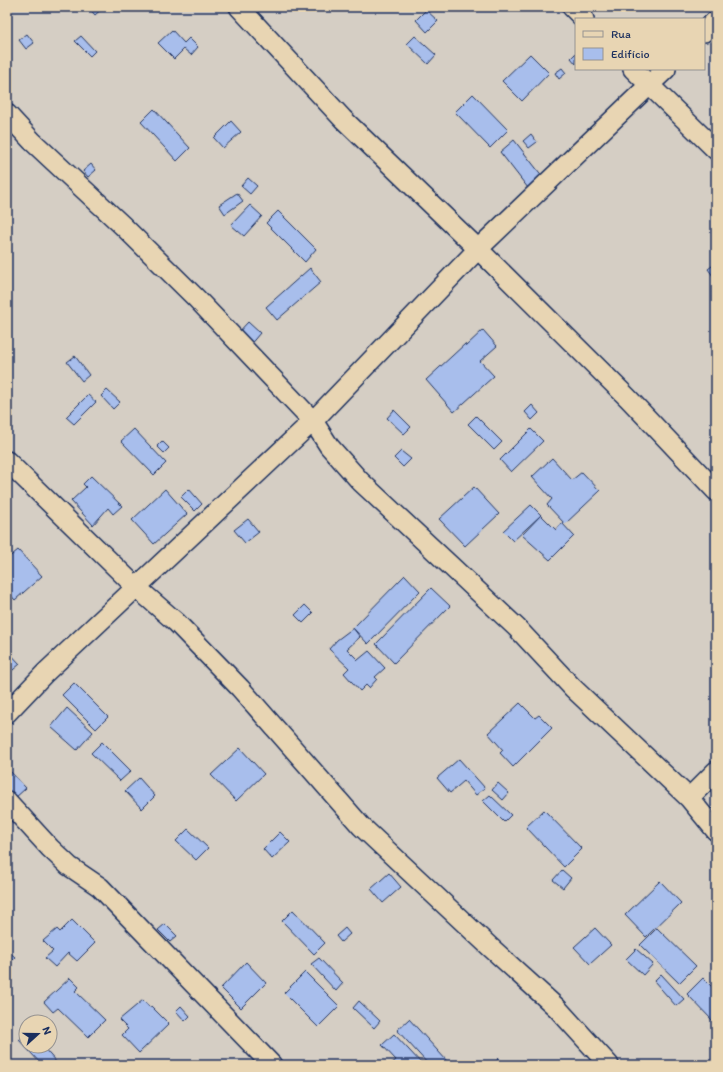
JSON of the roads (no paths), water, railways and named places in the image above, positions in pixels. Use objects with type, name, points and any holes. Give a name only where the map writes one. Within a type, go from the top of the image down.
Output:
[{"type":"street","points":[[239,7],[343,119],[478,249],[628,398],[716,491]]},
{"type":"street","points":[[572,7],[583,18]]},
{"type":"street","points":[[705,31],[716,20]]},
{"type":"street","points":[[634,70],[716,150]]},
{"type":"street","points":[[7,713],[45,673],[313,421],[478,249],[665,70]]},
{"type":"street","points":[[7,114],[32,141],[123,226],[196,298],[313,421],[329,446],[360,481],[517,628],[573,688],[689,798],[716,831]]},
{"type":"street","points":[[7,460],[137,588],[176,622],[240,688],[361,826],[557,1008],[610,1065]]},
{"type":"street","points":[[689,798],[716,771]]},
{"type":"street","points":[[7,801],[50,848],[69,866],[100,887],[272,1065]]}]
